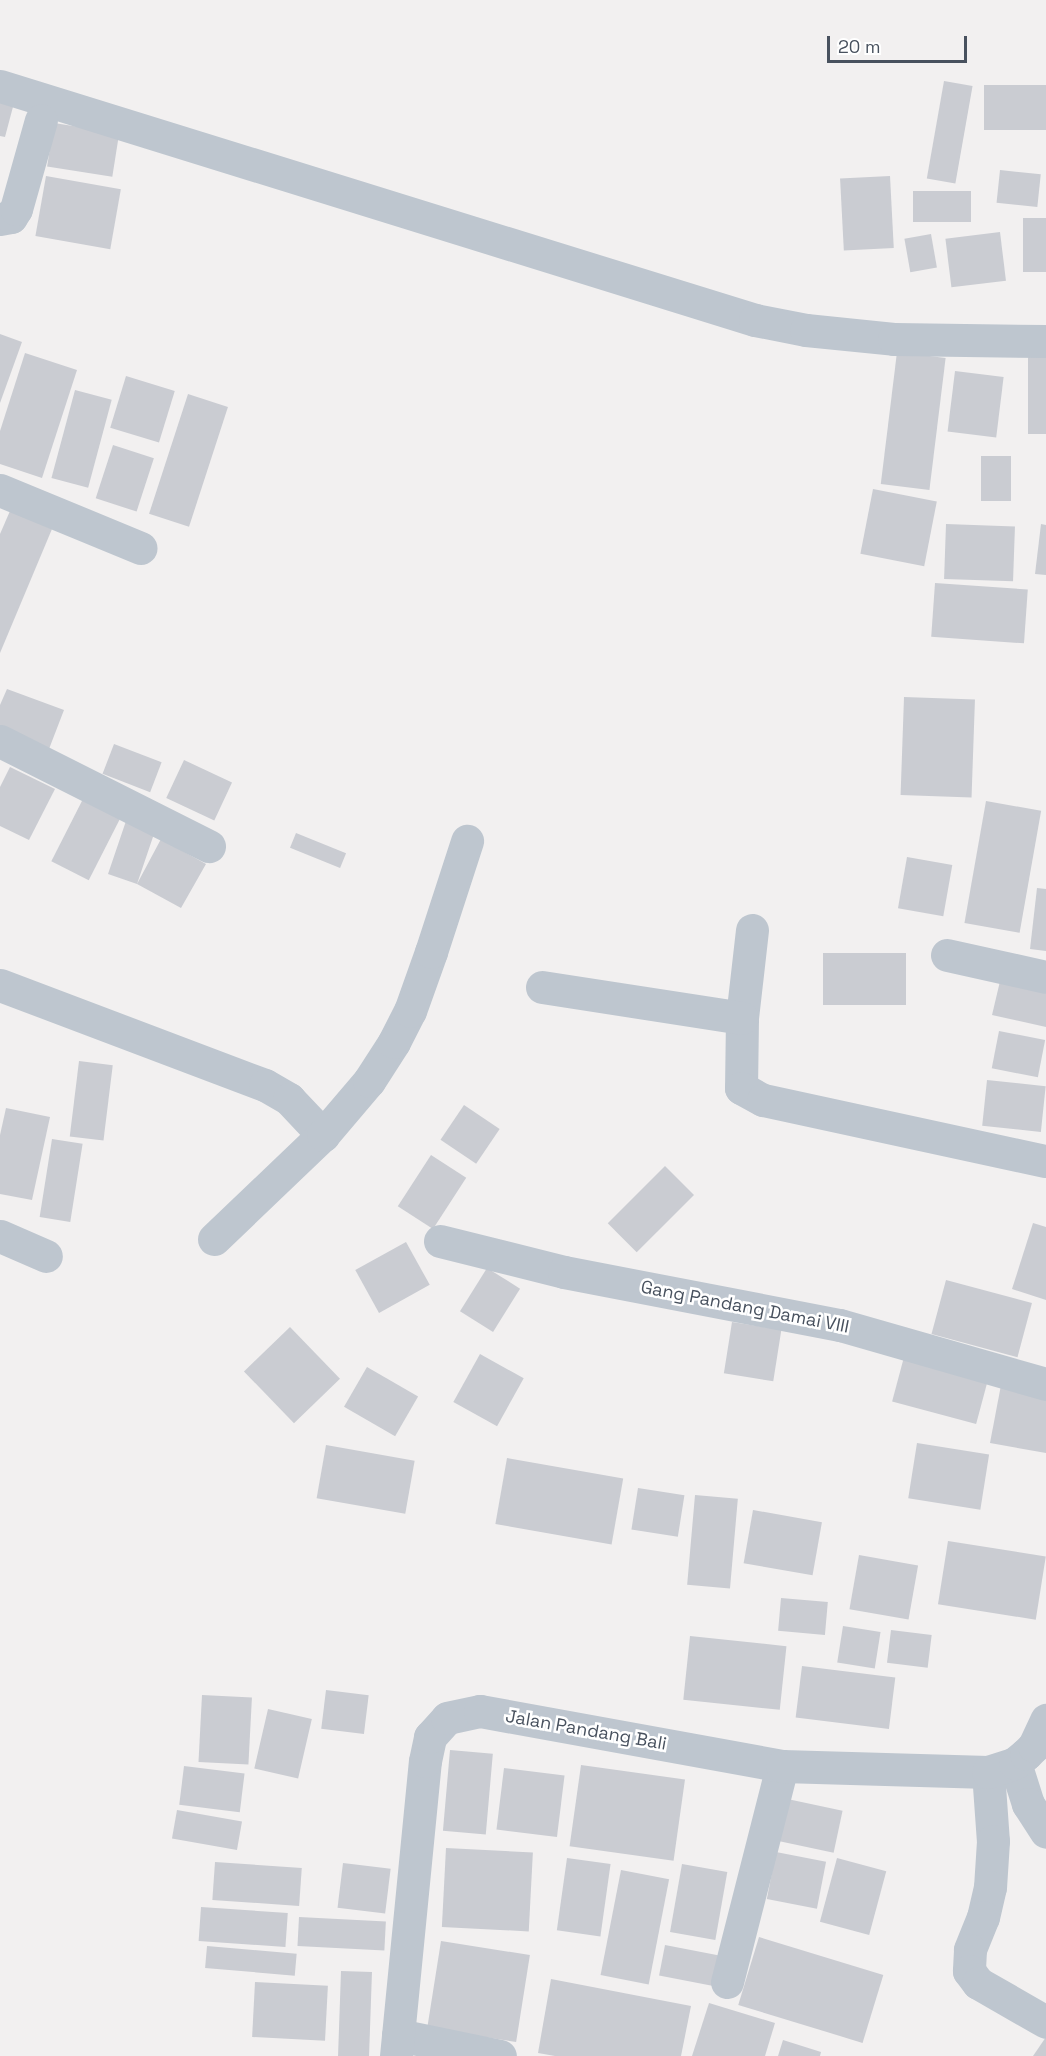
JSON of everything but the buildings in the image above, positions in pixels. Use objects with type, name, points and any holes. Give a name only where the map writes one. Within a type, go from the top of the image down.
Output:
[{"type":"street","points":[[0,86],[755,320],[806,330],[894,339],[1046,341]]},
{"type":"street","points":[[0,219],[11,217],[16,209],[41,120]]},
{"type":"street","points":[[0,490],[141,548]]},
{"type":"street","points":[[0,741],[209,846]]},
{"type":"street","points":[[214,1239],[323,1135],[369,1081],[394,1042],[410,1011],[467,841]]},
{"type":"street","points":[[752,930],[742,1018],[741,1088],[763,1100],[1046,1161]]},
{"type":"street","points":[[947,955],[1046,977]]},
{"type":"street","points":[[0,985],[265,1085],[289,1099],[323,1135]]},
{"type":"street","points":[[542,987],[742,1018]]},
{"type":"street","points":[[0,1236],[46,1256]]},
{"type":"street","name":"Gang Pandang Damai VIII","points":[[440,1241],[564,1272],[840,1325],[1046,1384]]},
{"type":"street","name":"Jalan Pandang Bali","points":[[397,2046],[425,1761],[430,1737],[447,1718],[480,1711],[782,1766],[1002,1768]]},
{"type":"street","points":[[1046,1720],[1034,1746],[1002,1768],[990,1887],[983,1917],[970,1950],[969,1971],[978,1983],[1046,2022]]},
{"type":"street","points":[[727,1982],[782,1766]]},
{"type":"street","points":[[1002,1768],[1046,1832]]},
{"type":"street","points":[[397,2046],[500,2056]]}]
